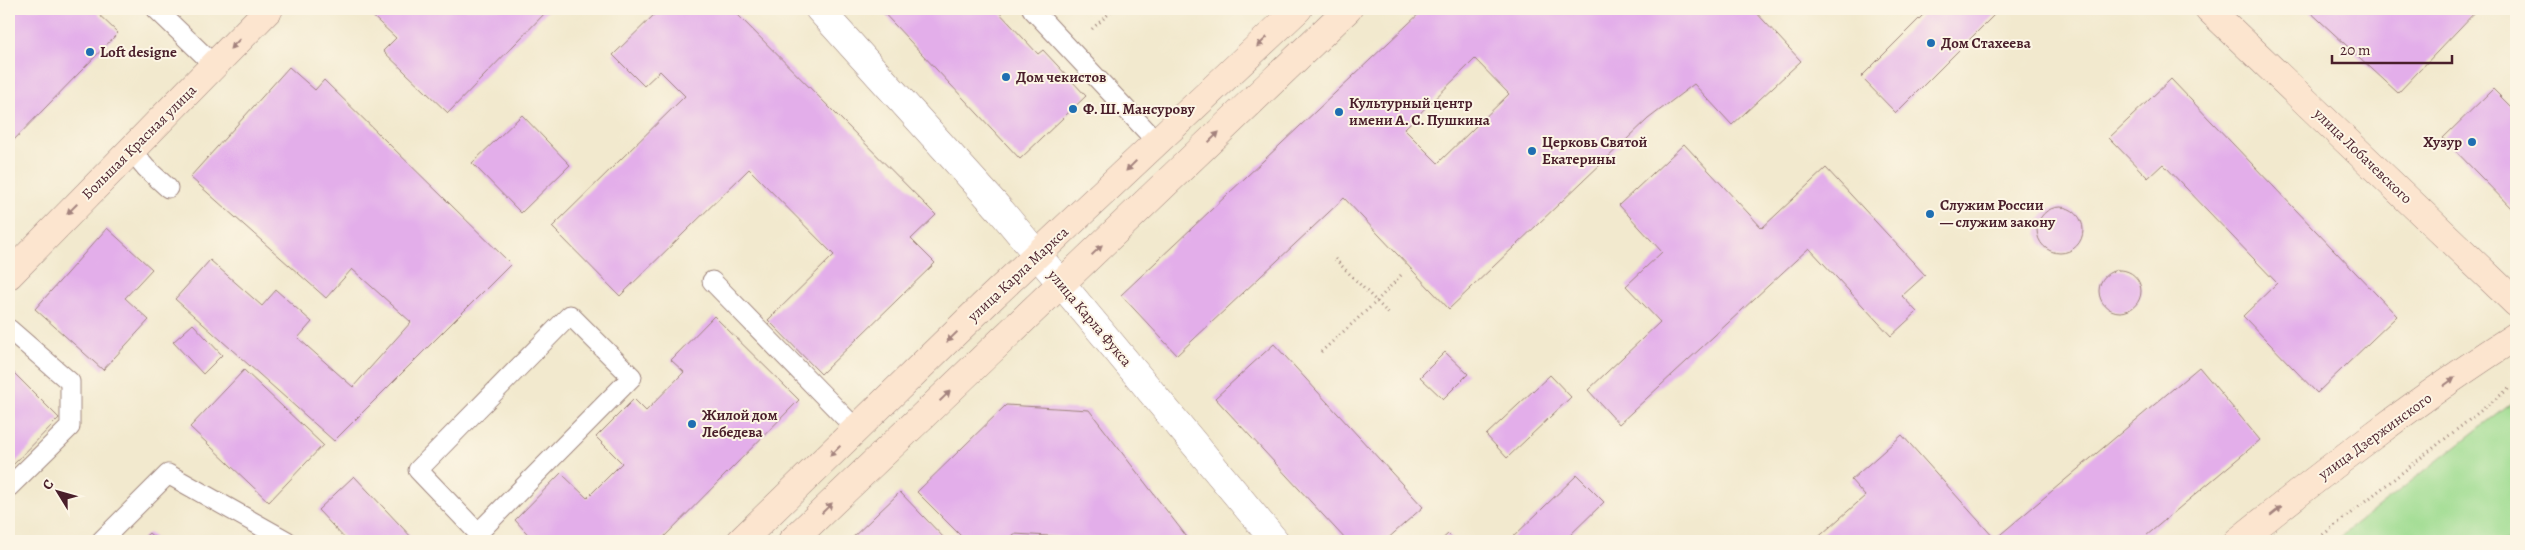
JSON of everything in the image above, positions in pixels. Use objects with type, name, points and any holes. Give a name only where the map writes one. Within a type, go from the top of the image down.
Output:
[{"type":"main road","name":"Большая Красная улица","points":[[9,274],[270,9]]},
{"type":"main road","points":[[792,541],[1348,9]]},
{"type":"main road","name":"улица Лобачевского","points":[[2209,9],[2516,303]]},
{"type":"main road","name":"улица Карла Маркса","points":[[741,541],[1294,10]]},
{"type":"main road","name":"улица Дзержинского","points":[[2238,541],[2318,477],[2457,376],[2516,336]]},
{"type":"street","name":"улица Карла Фукса","points":[[819,9],[1038,255],[1275,541]]},
{"type":"lane","points":[[156,9],[214,65]]},
{"type":"lane","points":[[1032,9],[1156,141]]},
{"type":"lane","points":[[131,150],[146,168],[168,188]]},
{"type":"lane","points":[[712,281],[857,430]]},
{"type":"lane","points":[[570,315],[632,377],[478,537],[418,470],[570,315]]},
{"type":"lane","points":[[9,329],[70,382],[70,427],[9,487]]},
{"type":"lane","points":[[101,541],[168,474],[286,541]]},
{"type":"path","points":[[1335,259],[1391,316]]},
{"type":"path","points":[[1321,352],[1376,302],[1402,274]]},
{"type":"path","points":[[2315,541],[2511,387]]},
{"type":"green space","points":[[2516,399],[2516,541],[2335,541]]},
{"type":"building","points":[[10,9],[93,9],[118,33],[9,145]]},
{"type":"building","points":[[365,9],[549,9],[448,113],[383,51],[396,38]]},
{"type":"building","points":[[660,9],[732,9],[936,215],[911,239],[935,263],[821,374],[768,320],[834,255],[749,169],[620,296],[552,227],[685,96],[660,71],[644,86],[613,55]]},
{"type":"building","name":"Дом чекистов","points":[[880,9],[996,9],[1038,54],[1043,50],[1086,96],[1020,159]]},
{"type":"building","name":"Церковь Святой Екатерины","points":[[1424,9],[1753,9],[1801,61],[1732,125],[1694,84],[1648,119],[1449,309],[1344,198],[1177,355],[1121,295]],"holes":[[[1475,59],[1509,94],[1438,163],[1404,129]]]},
{"type":"building","name":"Дом Стахеева","points":[[1929,9],[2000,9],[1896,113],[1861,77]]},
{"type":"building","points":[[2307,9],[2478,9],[2398,93]]},
{"type":"building","points":[[289,67],[315,90],[324,80],[511,264],[334,441],[175,299],[210,260],[262,306],[276,290],[312,322],[298,338],[353,387],[411,322],[352,269],[326,298],[190,177]]},
{"type":"building","points":[[2171,79],[2397,316],[2317,393],[2243,316],[2277,283],[2163,164],[2148,178],[2109,138]]},
{"type":"building","points":[[2493,89],[2516,112],[2516,213],[2443,138]]},
{"type":"building","points":[[522,115],[570,165],[521,213],[472,163]]},
{"type":"building","points":[[1684,144],[1762,228],[1826,168],[1925,275],[1902,296],[1917,312],[1891,336],[1809,248],[1619,424],[1588,390],[1660,322],[1626,286],[1662,252],[1619,205]]},
{"type":"building","points":[[2055,207],[2065,207],[2079,217],[2083,230],[2079,243],[2073,249],[2065,253],[2055,253],[2041,243],[2037,235],[2037,225],[2047,211]]},
{"type":"building","points":[[107,228],[152,269],[125,298],[149,320],[103,370],[35,309]]},
{"type":"building","points":[[2124,270],[2132,273],[2138,279],[2141,291],[2138,303],[2132,309],[2116,312],[2108,309],[2102,303],[2099,287],[2102,279],[2108,273]]},
{"type":"building","name":"Жилой дом Лебедева","points":[[714,316],[799,400],[660,541],[534,541],[515,520],[561,473],[587,498],[622,463],[596,437],[634,399],[646,411],[684,372],[671,360]]},
{"type":"building","points":[[193,324],[222,355],[203,374],[173,342]]},
{"type":"building","points":[[1274,344],[1423,507],[1385,541],[1347,541],[1215,398]]},
{"type":"building","points":[[1445,352],[1468,374],[1443,399],[1420,377]]},
{"type":"building","points":[[2199,367],[2260,440],[2140,541],[1814,541],[1865,496],[1851,480],[1902,435],[1995,539]]},
{"type":"building","points":[[9,368],[59,418],[9,469]]},
{"type":"building","points":[[244,370],[323,445],[269,502],[190,427]]},
{"type":"building","points":[[1550,375],[1571,397],[1507,458],[1486,435]]},
{"type":"building","points":[[1006,405],[1089,410],[1190,541],[1071,541],[1067,537],[1014,534],[1006,541],[966,541],[917,492]]},
{"type":"building","points":[[1577,475],[1604,502],[1564,541],[1509,541]]},
{"type":"building","points":[[354,476],[415,541],[347,541],[318,510]]},
{"type":"building","points":[[900,492],[947,541],[849,541]]},
{"type":"building","points":[[149,533],[158,541],[140,541]]},
{"type":"building","points":[[1448,534],[1455,541],[1440,541]]},
{"type":"place","name":"Дом Стахеева","points":[[1931,43]]},
{"type":"place","name":"Loft designe","points":[[90,52]]},
{"type":"place","name":"Дом чекистов","points":[[1006,77]]},
{"type":"place","name":"Ф. Ш. Мансурову","points":[[1073,109]]},
{"type":"place","name":"Культурный центр имени А. С. Пушкина","points":[[1339,112]]},
{"type":"place","name":"Хузур","points":[[2472,142]]},
{"type":"place","name":"Церковь Святой Екатерины","points":[[1532,151]]},
{"type":"place","name":"Служим России — служим закону","points":[[1930,214]]},
{"type":"place","name":"Жилой дом Лебедева","points":[[692,424]]}]
